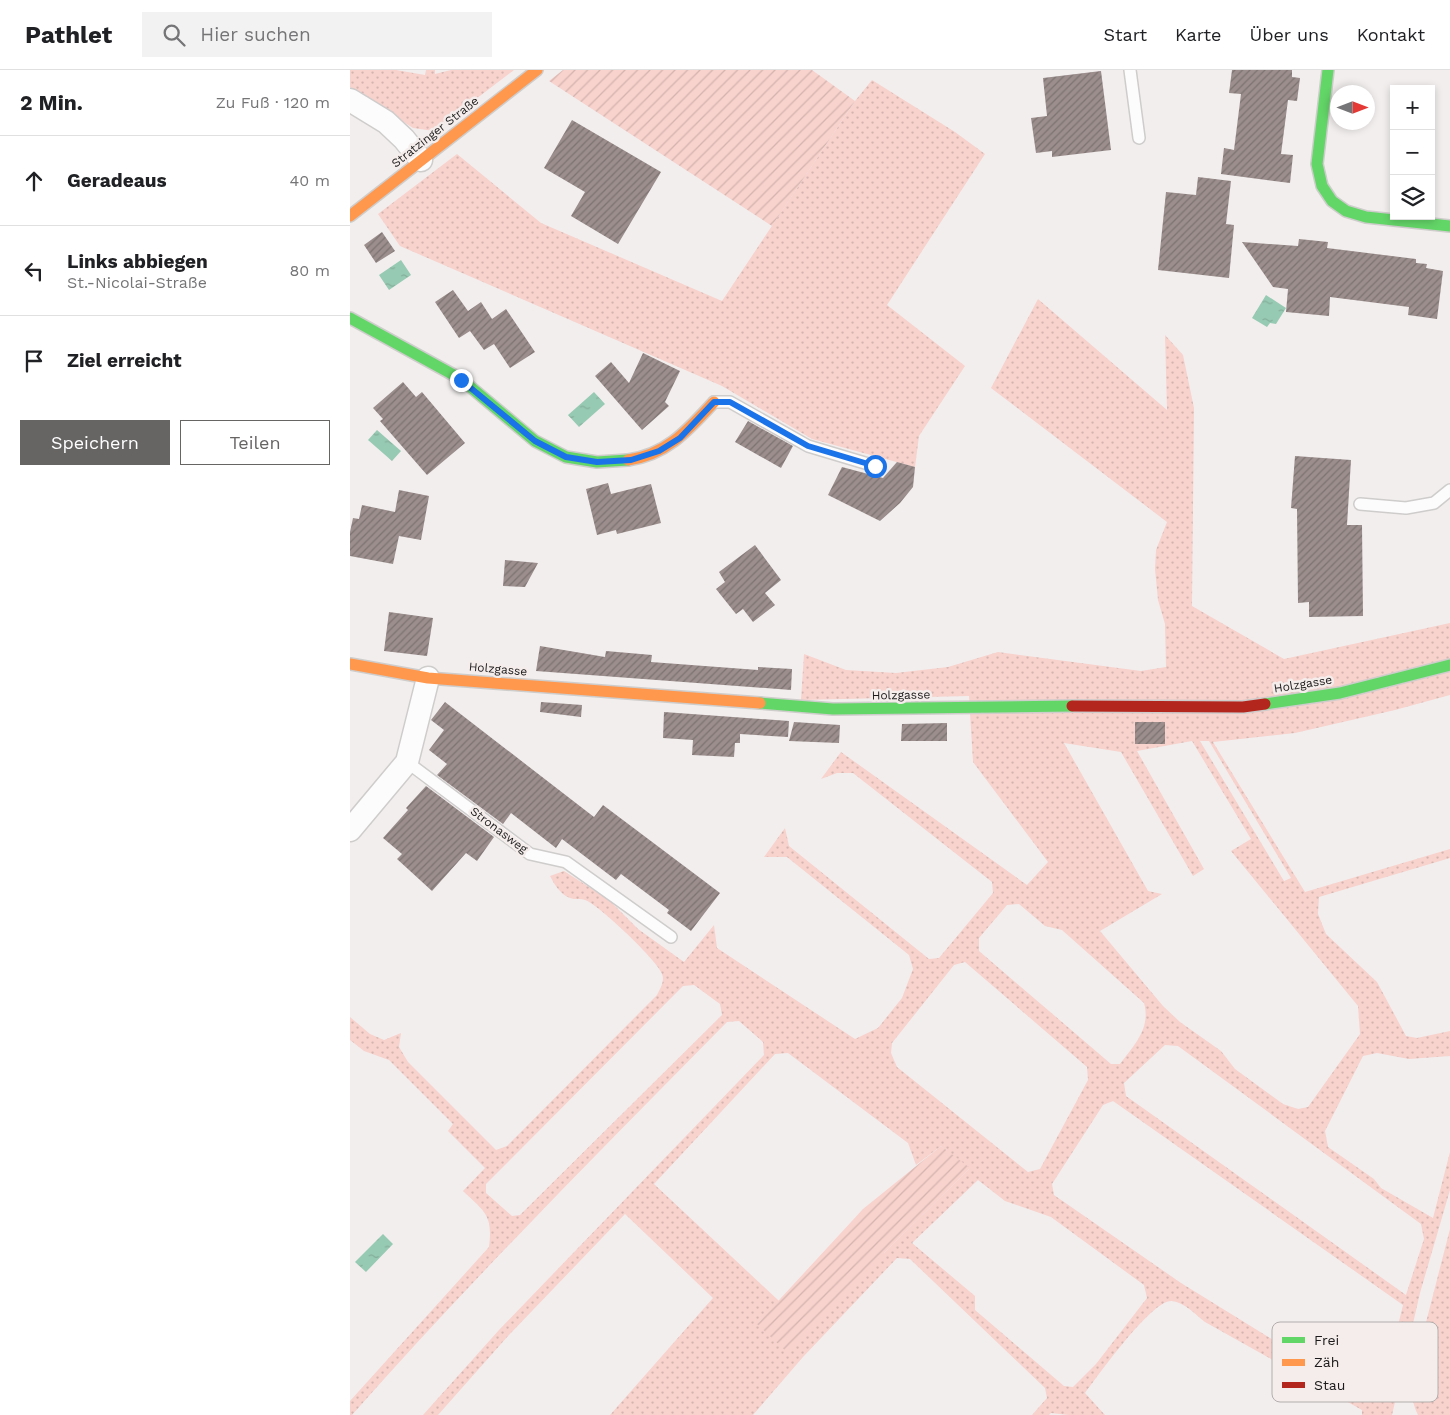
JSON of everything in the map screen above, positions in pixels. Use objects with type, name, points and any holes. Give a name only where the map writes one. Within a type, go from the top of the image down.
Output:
[{"type":"street","name":"Stratzinger Straße","points":[[350,216],[537,70]]},
{"type":"street","points":[[1328,70],[1317,164],[1322,186],[1332,201],[1346,211],[1366,217],[1450,226]]},
{"type":"street","points":[[350,100],[386,122],[404,139],[421,160]]},
{"type":"street","points":[[350,318],[461,380],[535,441],[566,457],[597,462],[631,460],[659,451],[680,438],[714,402]]},
{"type":"street","name":"Holzgasse","points":[[350,664],[428,678],[833,709],[1058,706],[1243,707],[1340,693],[1450,665]]},
{"type":"street","points":[[350,830],[407,762],[428,678]]},
{"type":"lane","points":[[1130,70],[1140,138]]},
{"type":"lane","points":[[714,402],[730,402],[808,446],[875,466]]},
{"type":"lane","points":[[1360,504],[1406,508],[1434,503],[1450,490]]},
{"type":"lane","name":"Stronasweg","points":[[407,762],[530,854],[566,862],[671,937]]},
{"type":"shaded area","points":[[350,70],[396,70],[425,75],[426,70],[435,70],[435,74],[451,70],[514,70],[434,131],[413,128],[350,87]]},
{"type":"shaded area","points":[[563,70],[812,70],[855,101],[772,226],[549,81]]},
{"type":"shaded area","points":[[872,80],[955,132],[985,154],[887,305],[965,366],[919,436],[915,467],[812,439],[722,386],[400,246],[378,214],[457,154],[541,223],[722,301],[855,101]]},
{"type":"shaded area","points":[[1038,299],[1167,410],[1165,335],[1183,355],[1194,408],[1192,606],[1284,659],[1450,623],[1450,695],[1295,733],[1213,742],[1305,892],[1450,849],[1450,858],[1319,897],[1318,914],[1326,934],[1377,982],[1406,1036],[1417,1038],[1450,1031],[1450,1056],[1409,1059],[1377,1053],[1363,1056],[1325,1131],[1328,1147],[1374,1179],[1381,1188],[1433,1218],[1450,1152],[1450,1190],[1413,1322],[1399,1322],[1403,1305],[1113,1101],[1103,1105],[1052,1184],[1054,1195],[1181,1283],[1272,1339],[1272,1360],[1205,1322],[1190,1309],[1172,1301],[1163,1304],[1152,1312],[1139,1325],[1085,1393],[1105,1415],[1051,1413],[1049,1415],[1032,1415],[1047,1398],[1045,1388],[910,1259],[897,1258],[803,1357],[753,1415],[610,1415],[713,1298],[625,1214],[508,1336],[438,1415],[423,1415],[499,1330],[764,1055],[763,1042],[739,1021],[727,1022],[537,1216],[350,1415],[350,1401],[489,1247],[490,1228],[486,1215],[463,1191],[485,1168],[448,1131],[453,1124],[389,1060],[364,1051],[350,1040],[350,1017],[370,1034],[384,1040],[401,1033],[399,1047],[408,1062],[496,1150],[507,1146],[657,995],[663,982],[662,974],[651,958],[627,934],[592,904],[583,899],[572,899],[561,892],[550,876],[564,871],[609,900],[638,929],[684,962],[714,925],[717,948],[855,1039],[878,1028],[902,998],[913,969],[909,955],[787,857],[764,857],[785,828],[789,846],[929,959],[939,958],[993,893],[992,882],[853,773],[837,773],[821,779],[841,752],[1027,885],[1048,862],[973,762],[969,696],[801,700],[804,654],[846,670],[896,673],[948,667],[998,652],[1141,671],[1166,667],[1165,624],[1158,600],[1155,569],[1156,550],[1167,522],[991,388]],"holes":[[[1192,741],[1251,839],[1231,851],[1358,1006],[1360,1034],[1308,1107],[1298,1109],[1283,1104],[1235,1069],[1221,1051],[1180,1022],[1163,1006],[1100,931],[1162,894],[1148,891],[1064,743],[1121,752],[1193,876],[1204,869],[1137,751]],[[1200,741],[1209,741],[1291,878],[1284,881]],[[1019,904],[1045,926],[1062,930],[1144,1003],[1146,1012],[1143,1028],[1136,1043],[1120,1064],[1111,1064],[979,951],[979,938],[1007,905]],[[965,962],[1087,1067],[1088,1080],[1040,1169],[1028,1172],[897,1067],[891,1053],[892,1043],[954,965]],[[694,985],[720,1004],[722,1015],[520,1215],[512,1216],[486,1193],[486,1184],[683,986]],[[1165,1045],[1178,1046],[1421,1224],[1424,1239],[1406,1295],[1126,1096],[1124,1083]],[[788,1053],[908,1143],[916,1165],[941,1146],[969,1169],[884,1253],[758,1323],[779,1301],[654,1184],[775,1054]],[[978,1180],[1005,1201],[1051,1217],[1144,1285],[1147,1298],[1096,1364],[1073,1387],[1064,1386],[975,1310],[975,1296],[912,1243]]]},
{"type":"shaded area","points":[[941,1146],[970,1168],[884,1253],[788,1353],[757,1324],[863,1209]]},
{"type":"shaded area","points":[[1450,1229],[1450,1415],[1418,1415],[1414,1405],[1413,1402],[1438,1402],[1438,1322],[1426,1322]]},
{"type":"shaded area","points":[[1348,1402],[1395,1402],[1392,1415],[1362,1415],[1362,1410]]},
{"type":"water","points":[[401,260],[411,275],[389,290],[379,275]]},
{"type":"water","points":[[1266,295],[1286,308],[1276,324],[1270,323],[1267,327],[1252,318]]},
{"type":"water","points":[[594,392],[605,404],[579,427],[568,415]]},
{"type":"water","points":[[377,430],[401,451],[392,461],[368,440]]},
{"type":"water","points":[[383,1234],[393,1244],[366,1272],[355,1262]]},
{"type":"building","points":[[1232,70],[1292,70],[1292,77],[1300,78],[1297,101],[1288,100],[1281,154],[1293,155],[1290,183],[1221,174],[1224,148],[1234,150],[1241,94],[1229,93]]},
{"type":"building","points":[[1101,71],[1111,150],[1052,157],[1052,151],[1036,153],[1031,118],[1047,116],[1043,78]]},
{"type":"building","points":[[572,120],[661,172],[618,244],[571,216],[585,192],[544,168]]},
{"type":"building","points":[[1198,177],[1231,181],[1226,224],[1234,225],[1229,278],[1158,270],[1166,192],[1196,195]]},
{"type":"building","points":[[382,232],[395,251],[376,263],[364,245]]},
{"type":"building","points":[[1299,239],[1328,242],[1327,248],[1416,259],[1416,263],[1427,264],[1426,268],[1443,271],[1437,319],[1408,315],[1409,307],[1330,297],[1329,316],[1286,312],[1288,289],[1273,287],[1242,242],[1298,246]]},
{"type":"building","points":[[453,290],[468,311],[481,302],[492,319],[506,309],[535,352],[510,368],[494,344],[484,350],[470,331],[459,338],[435,302]]},
{"type":"building","points":[[643,353],[680,371],[665,402],[669,406],[642,430],[595,376],[611,362],[629,383]]},
{"type":"building","points":[[403,382],[416,397],[422,392],[465,443],[427,475],[380,421],[383,419],[373,408]]},
{"type":"building","points":[[748,421],[793,446],[781,468],[735,442]]},
{"type":"building","points":[[1295,456],[1351,460],[1347,525],[1362,525],[1363,616],[1309,617],[1309,602],[1298,603],[1297,509],[1291,508]]},
{"type":"building","points":[[897,462],[915,467],[913,487],[900,503],[880,521],[828,495],[842,467],[883,478]]},
{"type":"building","points":[[608,483],[611,494],[651,484],[661,523],[617,534],[616,530],[597,535],[586,489]]},
{"type":"building","points":[[399,490],[429,496],[421,540],[399,536],[393,564],[350,556],[350,532],[353,518],[359,519],[362,505],[395,512]]},
{"type":"building","points":[[755,545],[781,580],[765,593],[775,605],[753,622],[743,609],[736,614],[716,589],[725,582],[719,572]]},
{"type":"building","points":[[505,560],[538,563],[525,587],[503,586]]},
{"type":"building","points":[[389,612],[433,618],[427,656],[384,651]]},
{"type":"building","points":[[540,646],[605,657],[606,651],[652,655],[651,662],[758,670],[758,667],[792,669],[791,690],[536,671]]},
{"type":"building","points":[[445,702],[594,817],[603,805],[720,893],[691,931],[667,913],[669,910],[621,874],[616,880],[562,839],[556,848],[511,813],[503,824],[437,775],[447,764],[429,750],[444,730],[431,720]]},
{"type":"building","points":[[541,702],[582,705],[581,717],[540,712]]},
{"type":"building","points":[[664,712],[789,721],[788,737],[740,734],[740,743],[735,743],[734,757],[692,755],[693,740],[663,738]]},
{"type":"building","points":[[794,722],[840,725],[839,743],[789,741]]},
{"type":"building","points":[[1135,722],[1165,722],[1165,744],[1135,744]]},
{"type":"building","points":[[947,723],[947,741],[901,741],[902,724]]},
{"type":"building","points":[[426,786],[494,837],[477,861],[466,853],[432,891],[397,859],[402,854],[383,838]]},
{"type":"traffic: fast","points":[[1328,70],[1317,164],[1322,186],[1332,201],[1346,211],[1366,217],[1450,226]]},
{"type":"traffic: fast","points":[[350,318],[461,379],[535,441],[566,457],[597,462],[628,460]]},
{"type":"traffic: fast","points":[[1265,704],[1340,693],[1450,665]]},
{"type":"traffic: fast","points":[[760,703],[833,709],[1072,706]]},
{"type":"traffic: slow","points":[[350,216],[537,70]]},
{"type":"traffic: slow","points":[[628,460],[654,453],[666,447],[696,422],[714,402]]},
{"type":"traffic: slow","points":[[350,664],[428,678],[760,703]]},
{"type":"traffic: jam","points":[[1072,706],[1243,707],[1265,704]]},
{"type":"route","points":[[461,380],[535,441],[566,457],[597,462],[631,460],[659,451],[680,438],[714,402],[730,402],[808,446],[875,466]]}]
